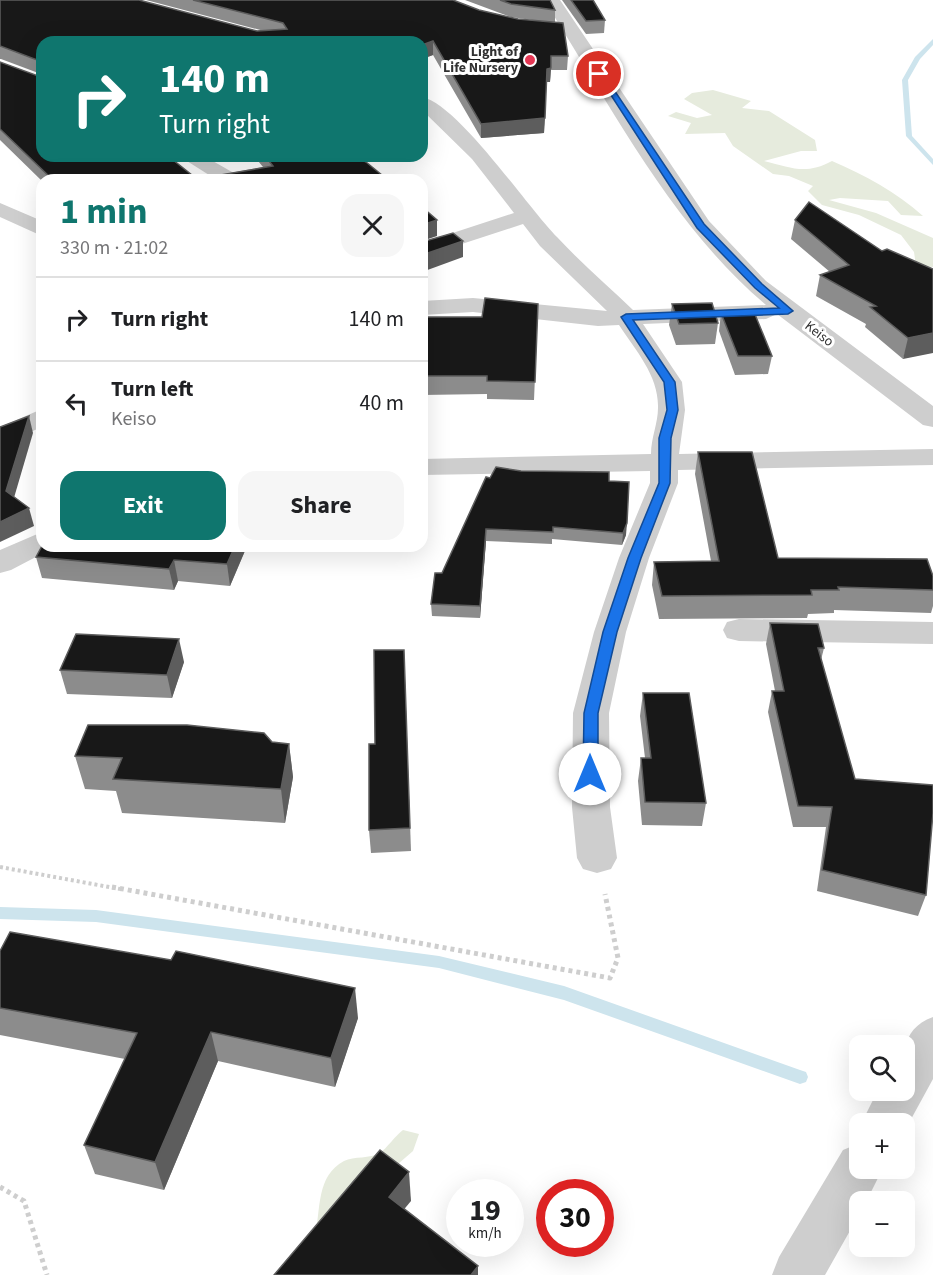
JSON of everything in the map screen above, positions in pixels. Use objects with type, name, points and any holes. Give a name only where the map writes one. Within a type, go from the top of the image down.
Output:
[{"type":"street","name":"Keiso","points":[[552,0],[561,30],[701,226],[758,286],[788,311],[933,419]]},
{"type":"street","points":[[428,106],[479,155],[526,216],[572,266],[626,317],[669,382],[672,410],[665,438],[664,483],[634,558],[610,632],[591,713],[591,807],[597,858]]},
{"type":"street","points":[[200,162],[221,174]]},
{"type":"street","points":[[0,209],[36,226]]},
{"type":"street","points":[[428,248],[526,216]]},
{"type":"street","points":[[428,308],[473,304],[598,318],[788,311]]},
{"type":"street","points":[[0,437],[36,420]]},
{"type":"street","points":[[428,467],[933,457]]},
{"type":"street","points":[[0,563],[36,544]]},
{"type":"street","points":[[740,630],[933,633]]},
{"type":"street","points":[[915,1082],[933,1037]]},
{"type":"street","points":[[893,1113],[902,1101]]},
{"type":"street","points":[[797,1275],[852,1179]]},
{"type":"path","points":[[0,867],[610,978],[618,958],[597,858]]},
{"type":"path","points":[[0,1187],[24,1201],[47,1275]]},
{"type":"shaded area","points":[[713,90],[751,101],[742,108],[769,111],[815,140],[817,151],[801,151],[764,161],[791,168],[806,169],[832,161],[880,185],[913,207],[923,216],[901,215],[888,201],[840,198],[829,200],[876,213],[933,238],[933,267],[916,266],[914,252],[901,235],[859,215],[822,205],[808,191],[813,186],[789,176],[773,174],[733,146],[725,133],[685,134],[691,123],[668,116],[676,112],[697,118],[712,115],[684,99],[692,93]]},
{"type":"shaded area","points":[[403,1130],[419,1134],[413,1151],[315,1236],[321,1194],[328,1175],[335,1167],[348,1159],[380,1153]]},
{"type":"building","points":[[0,0],[139,0],[257,31],[287,29],[283,23],[193,0],[453,0],[479,10],[518,19],[563,23],[568,56],[551,56],[551,68],[547,69],[545,118],[481,124],[433,41],[428,43],[428,36],[36,36],[36,60],[0,46]]},
{"type":"building","points":[[500,0],[550,0],[555,10],[511,4]]},
{"type":"building","points":[[571,0],[593,0],[605,20],[586,21]]},
{"type":"building","points":[[0,62],[36,75],[36,162],[176,162],[191,174],[47,174],[0,129]]},
{"type":"building","points":[[270,162],[366,162],[381,174],[226,174],[273,166]]},
{"type":"building","points":[[809,202],[882,251],[887,249],[933,269],[933,333],[908,338],[870,307],[876,306],[820,275],[849,265],[795,220]]},
{"type":"building","points":[[428,212],[437,220],[428,223]]},
{"type":"building","points":[[453,233],[463,241],[428,253],[428,240]]},
{"type":"building","points":[[485,298],[538,304],[535,382],[487,381],[487,376],[428,376],[428,317],[482,317]]},
{"type":"building","points":[[712,303],[718,323],[679,324],[672,304]]},
{"type":"building","points":[[754,312],[772,356],[738,356],[721,313]]},
{"type":"building","points":[[29,416],[6,491],[29,508],[0,522],[0,427]]},
{"type":"building","points":[[698,452],[752,452],[778,558],[927,559],[933,576],[933,590],[838,587],[839,590],[811,590],[812,595],[662,596],[654,562],[719,561]]},
{"type":"building","points":[[496,467],[521,471],[609,472],[609,481],[629,482],[627,523],[623,533],[553,527],[553,532],[486,529],[480,606],[431,604],[435,573],[442,573],[486,477],[490,478]]},
{"type":"building","points":[[39,552],[232,552],[227,564],[174,560],[169,569],[36,557]]},
{"type":"building","points":[[770,623],[818,624],[824,648],[818,648],[855,779],[933,785],[926,895],[822,870],[832,807],[798,806],[772,691],[784,691]]},
{"type":"building","points":[[76,634],[179,639],[167,675],[60,670]]},
{"type":"building","points":[[374,650],[404,650],[410,828],[369,830],[369,744],[375,744]]},
{"type":"building","points":[[643,693],[689,693],[706,803],[645,802],[641,758],[651,758]]},
{"type":"building","points":[[88,725],[187,725],[264,733],[272,742],[289,744],[281,789],[113,779],[122,758],[75,756]]},
{"type":"building","points":[[10,932],[171,960],[176,951],[355,988],[331,1058],[211,1032],[155,1162],[84,1145],[137,1033],[0,1008],[0,951]]},
{"type":"building","points":[[380,1150],[409,1172],[389,1197],[446,1241],[446,1257],[466,1257],[478,1266],[471,1275],[274,1275]]},
{"type":"waterway","points":[[933,41],[917,58],[905,80],[909,136],[933,163]]},
{"type":"waterway","points":[[0,913],[96,916],[439,962],[564,993],[800,1077]]},
{"type":"place","name":"Light of Life Nursery","points":[[530,60]]},
{"type":"route","points":[[590,774],[591,713],[610,632],[634,558],[664,483],[665,438],[672,410],[669,382],[658,362],[626,317],[788,311],[758,286],[701,226],[599,74]]}]
